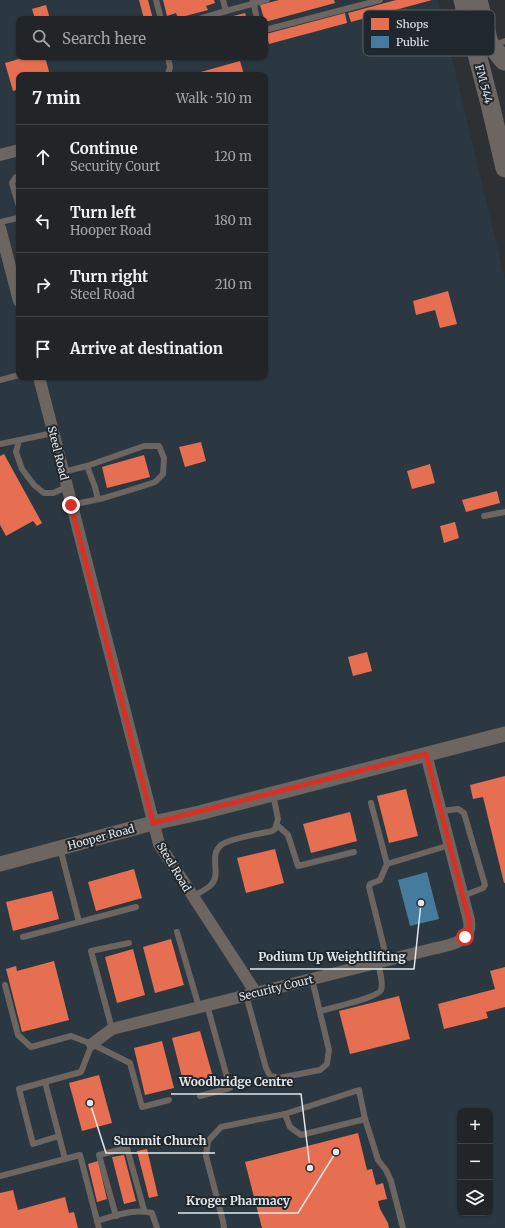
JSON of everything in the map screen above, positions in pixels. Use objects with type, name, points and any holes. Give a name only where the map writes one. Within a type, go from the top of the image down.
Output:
[{"type":"main road","name":"FM 544","points":[[463,0],[466,10]]},
{"type":"main road","points":[[478,0],[481,10]]},
{"type":"main road","points":[[489,0],[492,10]]},
{"type":"main road","points":[[495,19],[502,42],[505,62]]},
{"type":"main road","points":[[495,50],[505,62]]},
{"type":"main road","name":"FM 544","points":[[478,56],[505,168]]},
{"type":"street","points":[[0,155],[16,151]]},
{"type":"street","points":[[0,228],[16,289]]},
{"type":"street","name":"Steel Road","points":[[40,380],[159,844],[251,994]]},
{"type":"street","name":"Hooper Road","points":[[0,864],[153,823],[273,794],[505,734]]},
{"type":"street","name":"Security Court","points":[[92,1044],[112,1028],[458,942],[465,937],[469,930],[469,920],[426,754]]},
{"type":"lane","points":[[156,0],[160,16]]},
{"type":"lane","points":[[223,0],[226,11]]},
{"type":"lane","points":[[209,16],[253,2],[267,0]]},
{"type":"lane","points":[[268,29],[380,0]]},
{"type":"lane","points":[[253,2],[256,16]]},
{"type":"lane","points":[[169,60],[170,66],[169,72]]},
{"type":"lane","points":[[16,177],[12,183],[16,197]]},
{"type":"lane","points":[[0,222],[16,218]]},
{"type":"lane","points":[[0,380],[16,376]]},
{"type":"lane","points":[[0,444],[53,433]]},
{"type":"lane","points":[[19,440],[16,452],[22,469],[34,485],[44,494],[53,494],[67,487]]},
{"type":"lane","points":[[63,472],[87,466],[144,446],[159,446],[164,458],[163,474],[155,482],[140,488],[71,505]]},
{"type":"lane","points":[[87,466],[98,499]]},
{"type":"lane","points":[[484,516],[505,512]]},
{"type":"lane","points":[[192,897],[212,885],[215,878],[215,855],[221,846],[230,841],[275,829],[278,819],[273,794]]},
{"type":"lane","points":[[320,1010],[369,998],[378,993],[381,989],[383,961],[369,887],[370,884],[380,880],[387,864],[371,803]]},
{"type":"lane","points":[[441,811],[458,809],[464,813],[485,885],[483,888],[463,896]]},
{"type":"lane","points":[[277,825],[288,835],[298,866],[354,852]]},
{"type":"lane","points":[[387,864],[450,845]]},
{"type":"lane","points":[[60,848],[79,922]]},
{"type":"lane","points":[[23,937],[136,907]]},
{"type":"lane","points":[[177,932],[230,1088],[200,1096]]},
{"type":"lane","points":[[112,1028],[91,951],[129,943]]},
{"type":"lane","points":[[251,994],[266,1068],[270,1076],[279,1078],[320,1070],[327,1064],[329,1050],[312,979]]},
{"type":"lane","points":[[5,985],[18,1035],[31,1047],[71,1036],[92,1044],[130,1063],[142,1108],[170,1100]]},
{"type":"lane","points":[[59,1136],[33,1144],[19,1089],[81,1072],[92,1044]]},
{"type":"lane","points":[[45,1082],[65,1159]]},
{"type":"lane","points":[[224,1228],[224,1221],[206,1156],[208,1141],[221,1127],[285,1114],[359,1090],[365,1119],[378,1160],[386,1170],[391,1181],[403,1228]]},
{"type":"lane","points":[[285,1114],[290,1127],[301,1135],[365,1119]]},
{"type":"lane","points":[[116,1216],[99,1155],[127,1148],[144,1210]]},
{"type":"lane","points":[[0,1176],[80,1155],[99,1228]]},
{"type":"lane","points":[[97,1221],[144,1210],[152,1212],[157,1228]]},
{"type":"shaded area","points":[[0,0],[438,0],[440,10],[363,10],[363,56],[451,56],[505,280],[505,1228],[0,1228]]},
{"type":"building: Shops","points":[[139,0],[148,0],[152,16],[143,16]]},
{"type":"building: Shops","points":[[163,0],[214,0],[215,3],[206,6],[208,10],[186,16],[177,16],[176,13],[167,16]]},
{"type":"building: Shops","points":[[279,0],[334,0],[335,3],[268,21],[268,16],[263,16],[260,5]]},
{"type":"building: Shops","points":[[396,0],[432,0],[395,10],[363,10],[363,19],[351,22],[348,13]]},
{"type":"building: Shops","points":[[46,5],[49,16],[34,16],[32,9]]},
{"type":"building: Shops","points":[[245,13],[246,16],[233,16]]},
{"type":"building: Shops","points":[[345,13],[347,23],[269,44],[268,33]]},
{"type":"building: Shops","points":[[16,60],[46,60],[49,72],[16,72],[16,90],[13,91],[5,63]]},
{"type":"building: Shops","points":[[240,61],[243,72],[201,72]]},
{"type":"building: Shops","points":[[448,291],[457,324],[440,328],[435,310],[416,315],[413,301]]},
{"type":"building: Shops","points":[[201,442],[206,461],[185,467],[179,447]]},
{"type":"building: Shops","points":[[4,454],[42,523],[37,526],[33,521],[6,536],[0,525],[0,456]]},
{"type":"building: Shops","points":[[144,455],[150,477],[107,488],[102,467]]},
{"type":"building: Shops","points":[[430,464],[435,483],[412,489],[407,471]]},
{"type":"building: Shops","points":[[497,491],[500,503],[466,512],[462,500]]},
{"type":"building: Shops","points":[[455,522],[459,538],[444,543],[440,526]]},
{"type":"building: Shops","points":[[367,652],[372,671],[353,676],[348,657]]},
{"type":"building: Shops","points":[[505,776],[504,883],[483,797],[473,799],[470,785]]},
{"type":"building: Shops","points":[[406,789],[418,836],[389,843],[377,796]]},
{"type":"building: Shops","points":[[350,812],[357,841],[311,853],[303,824]]},
{"type":"building: Shops","points":[[275,849],[284,883],[246,893],[237,858]]},
{"type":"building: Shops","points":[[134,869],[142,898],[96,911],[88,882]]},
{"type":"building: Shops","points":[[52,891],[59,919],[13,931],[6,902]]},
{"type":"building: Shops","points":[[171,939],[184,985],[155,993],[143,947]]},
{"type":"building: Shops","points":[[133,949],[145,995],[117,1003],[105,957]]},
{"type":"building: Shops","points":[[54,961],[69,1020],[22,1032],[6,969],[16,966],[17,971]]},
{"type":"building: Shops","points":[[505,967],[505,1007],[486,1012],[488,1018],[444,1029],[438,1004],[495,989],[490,971]]},
{"type":"building: Shops","points":[[399,996],[410,1039],[350,1054],[339,1011]]},
{"type":"building: Shops","points":[[200,1031],[213,1077],[184,1085],[172,1038]]},
{"type":"building: Shops","points":[[162,1041],[174,1088],[145,1095],[134,1048]]},
{"type":"building: Shops","points":[[99,1075],[112,1123],[82,1131],[69,1083]]},
{"type":"building: Shops","points":[[358,1133],[367,1170],[372,1169],[376,1185],[383,1183],[387,1199],[378,1201],[389,1228],[262,1228],[245,1162]]},
{"type":"building: Shops","points":[[147,1149],[158,1196],[149,1198],[137,1151]]},
{"type":"building: Shops","points":[[124,1155],[136,1201],[124,1204],[112,1157]]},
{"type":"building: Shops","points":[[98,1161],[107,1199],[97,1202],[88,1164]]},
{"type":"building: Shops","points":[[13,1190],[18,1210],[65,1197],[69,1213],[74,1212],[78,1228],[0,1228],[0,1193]]},
{"type":"building: Public","points":[[427,872],[439,919],[410,926],[398,880]]},
{"type":"place","name":"Podium Up Weightlifting","points":[[421,903]]},
{"type":"place","name":"Summit Church","points":[[90,1103]]},
{"type":"place","name":"Kroger Pharmacy","points":[[336,1152]]},
{"type":"place","name":"Woodbridge Centre","points":[[310,1168]]},
{"type":"route","points":[[71,505],[153,823],[199,813],[426,754],[469,920],[469,930],[465,937]]}]
